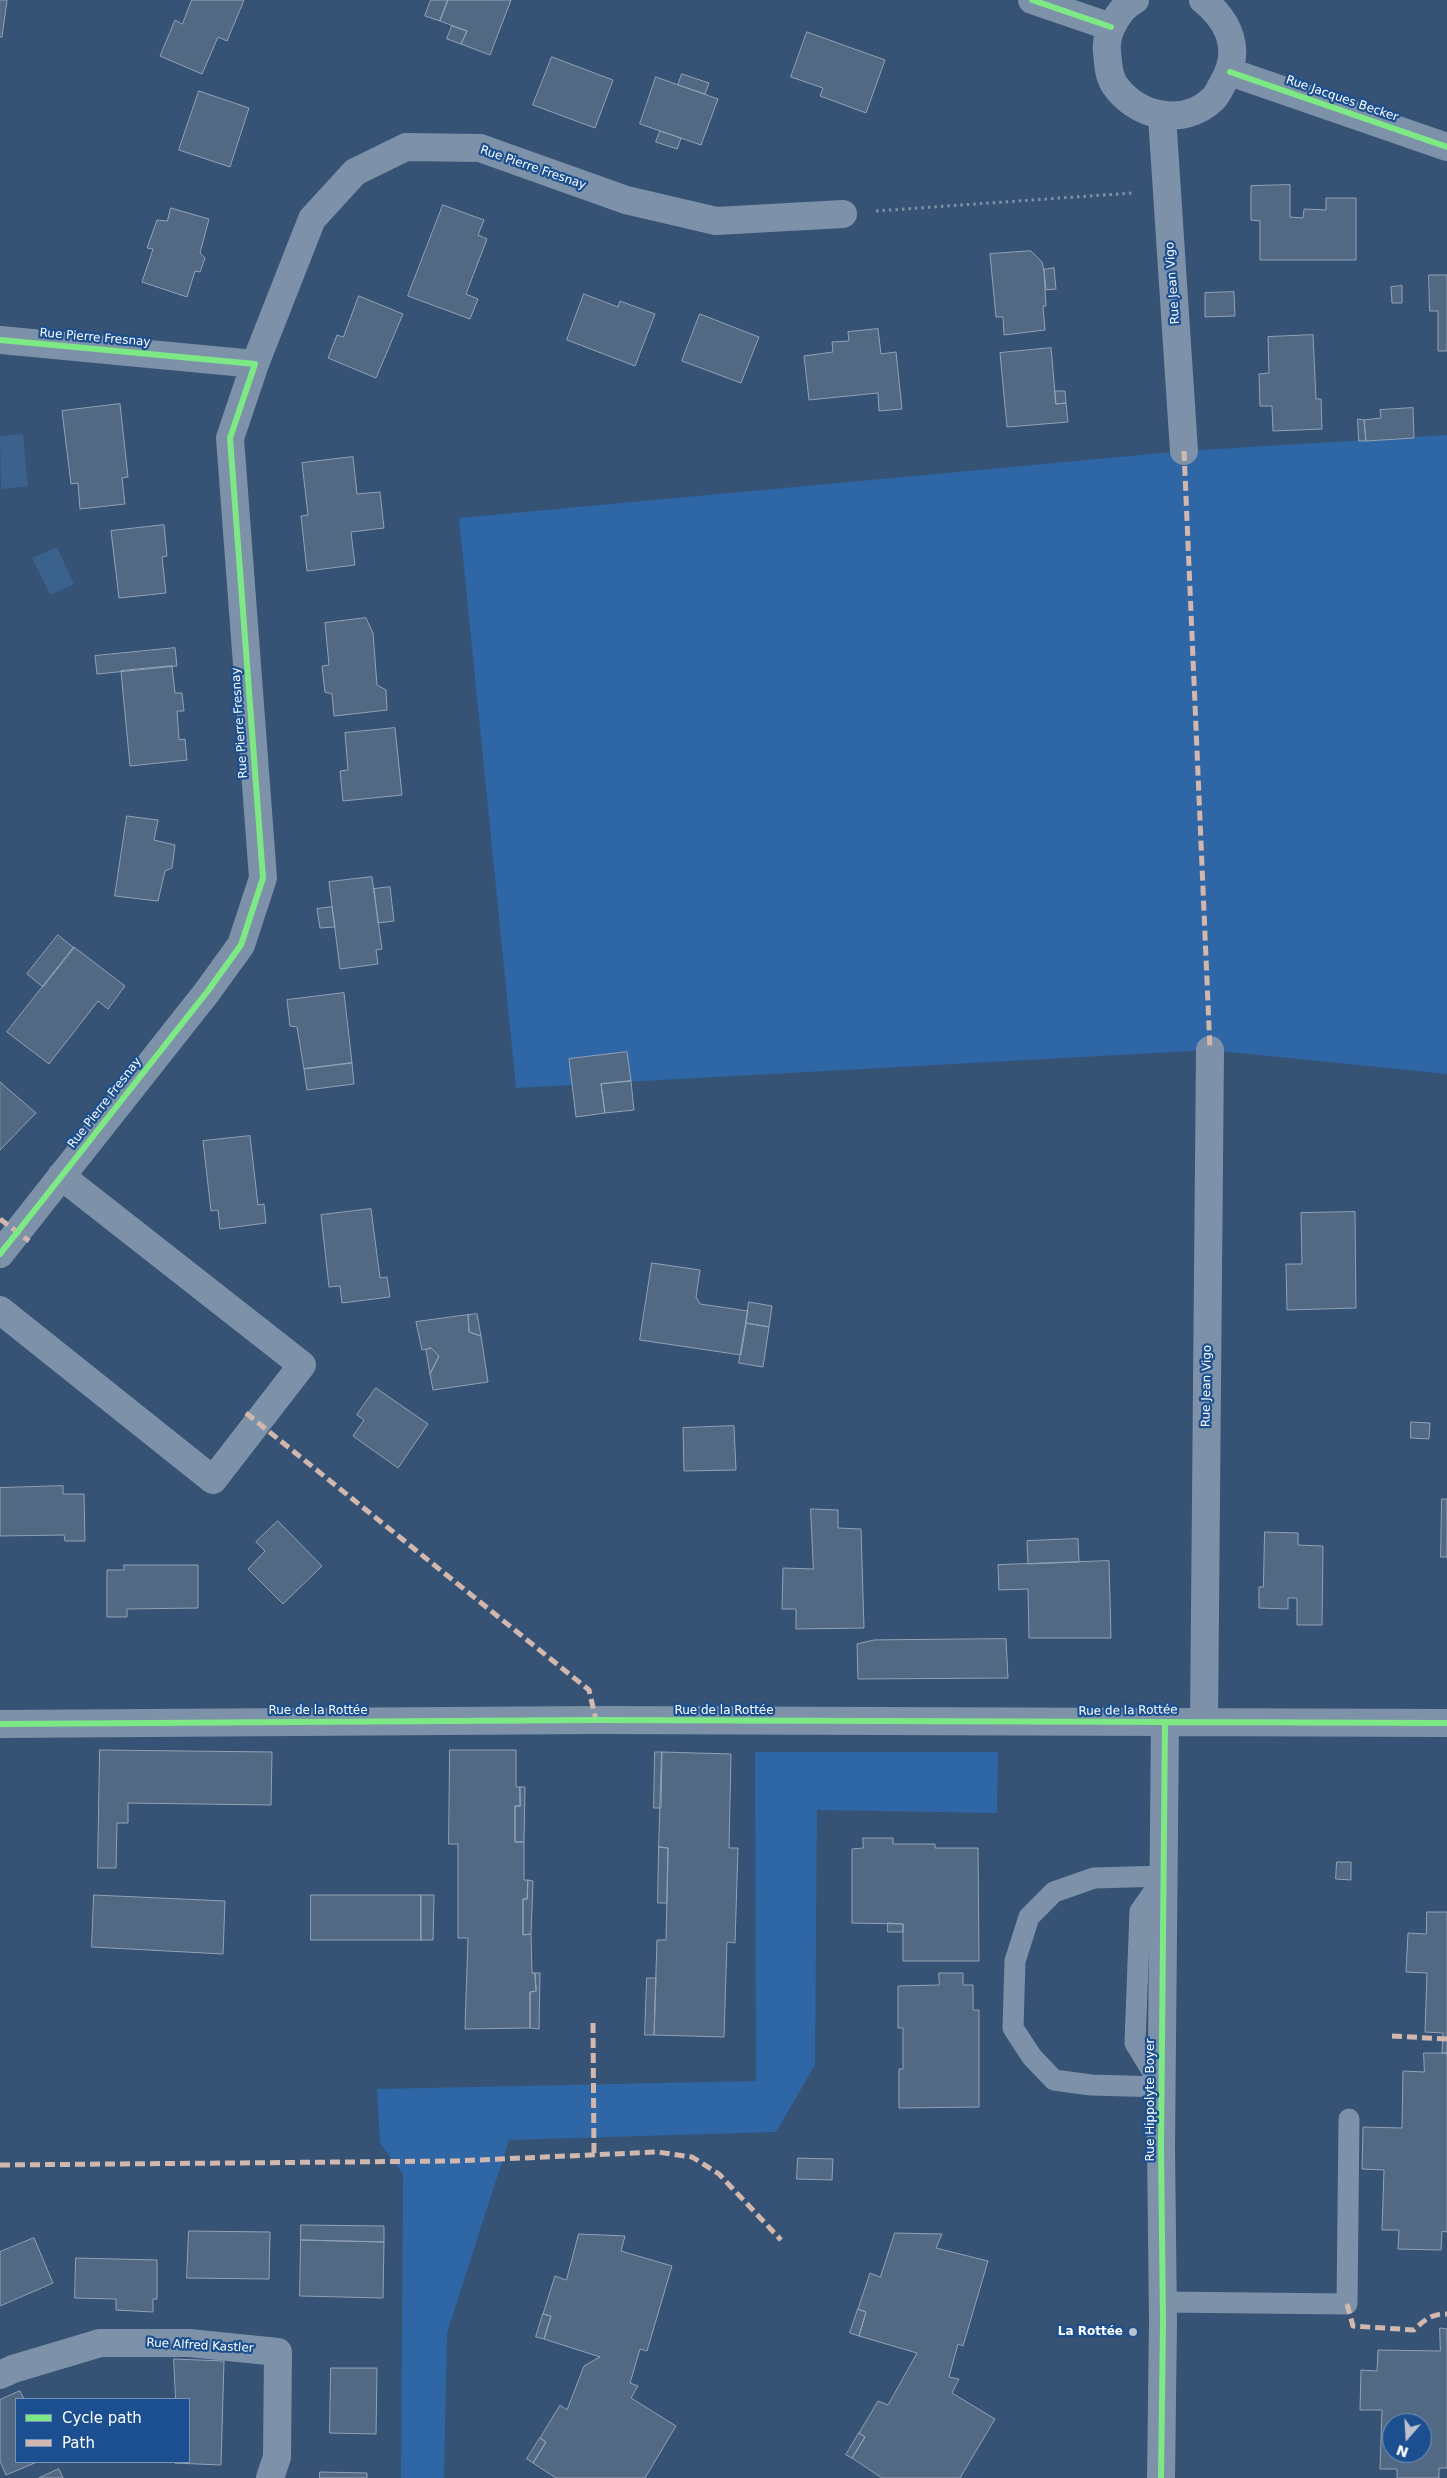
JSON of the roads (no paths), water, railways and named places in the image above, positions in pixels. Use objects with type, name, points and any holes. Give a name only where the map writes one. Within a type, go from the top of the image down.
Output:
[{"type":"street","points":[[1032,0],[1111,27]]},
{"type":"street","points":[[1135,0],[1130,3],[1111,27],[1106,46],[1109,72],[1114,84],[1132,104],[1162,116],[1183,114],[1195,110],[1213,99],[1230,72],[1233,46],[1227,26],[1218,12],[1203,0]]},
{"type":"street","name":"Rue Jacques Becker","points":[[1230,72],[1447,147]]},
{"type":"street","name":"Rue Jean Vigo","points":[[1162,116],[1184,451]]},
{"type":"street","name":"Rue Pierre Fresnay","points":[[0,1254],[201,999],[241,945],[263,878],[230,438],[255,364],[312,219],[355,172],[406,147],[480,148],[626,200],[716,221],[842,214]]},
{"type":"street","name":"Rue Pierre Fresnay","points":[[0,340],[255,364]]},
{"type":"street","name":"Rue Jean Vigo","points":[[1204,1722],[1210,1050]]},
{"type":"street","points":[[0,1310],[213,1480],[302,1365],[61,1176]]},
{"type":"street","name":"Rue de la Rottée","points":[[0,1724],[596,1720],[1447,1723]]},
{"type":"street","name":"Rue Hippolyte Boyer","points":[[1161,2478],[1163,2302],[1162,1927],[1165,1876],[1164,1722]]},
{"type":"street","name":"Rue Alfred Kastler","points":[[0,2375],[13,2369],[100,2343],[189,2343],[278,2352],[276,2457],[270,2478]]},
{"type":"lane","points":[[1162,2087],[1091,2085],[1054,2080],[1032,2057],[1013,2028],[1015,1961],[1030,1917],[1054,1892],[1094,1878],[1165,1876]]},
{"type":"lane","points":[[1163,2302],[1347,2304],[1349,2120]]},
{"type":"place","name":"La Rottée","points":[[1133,2332]]}]
